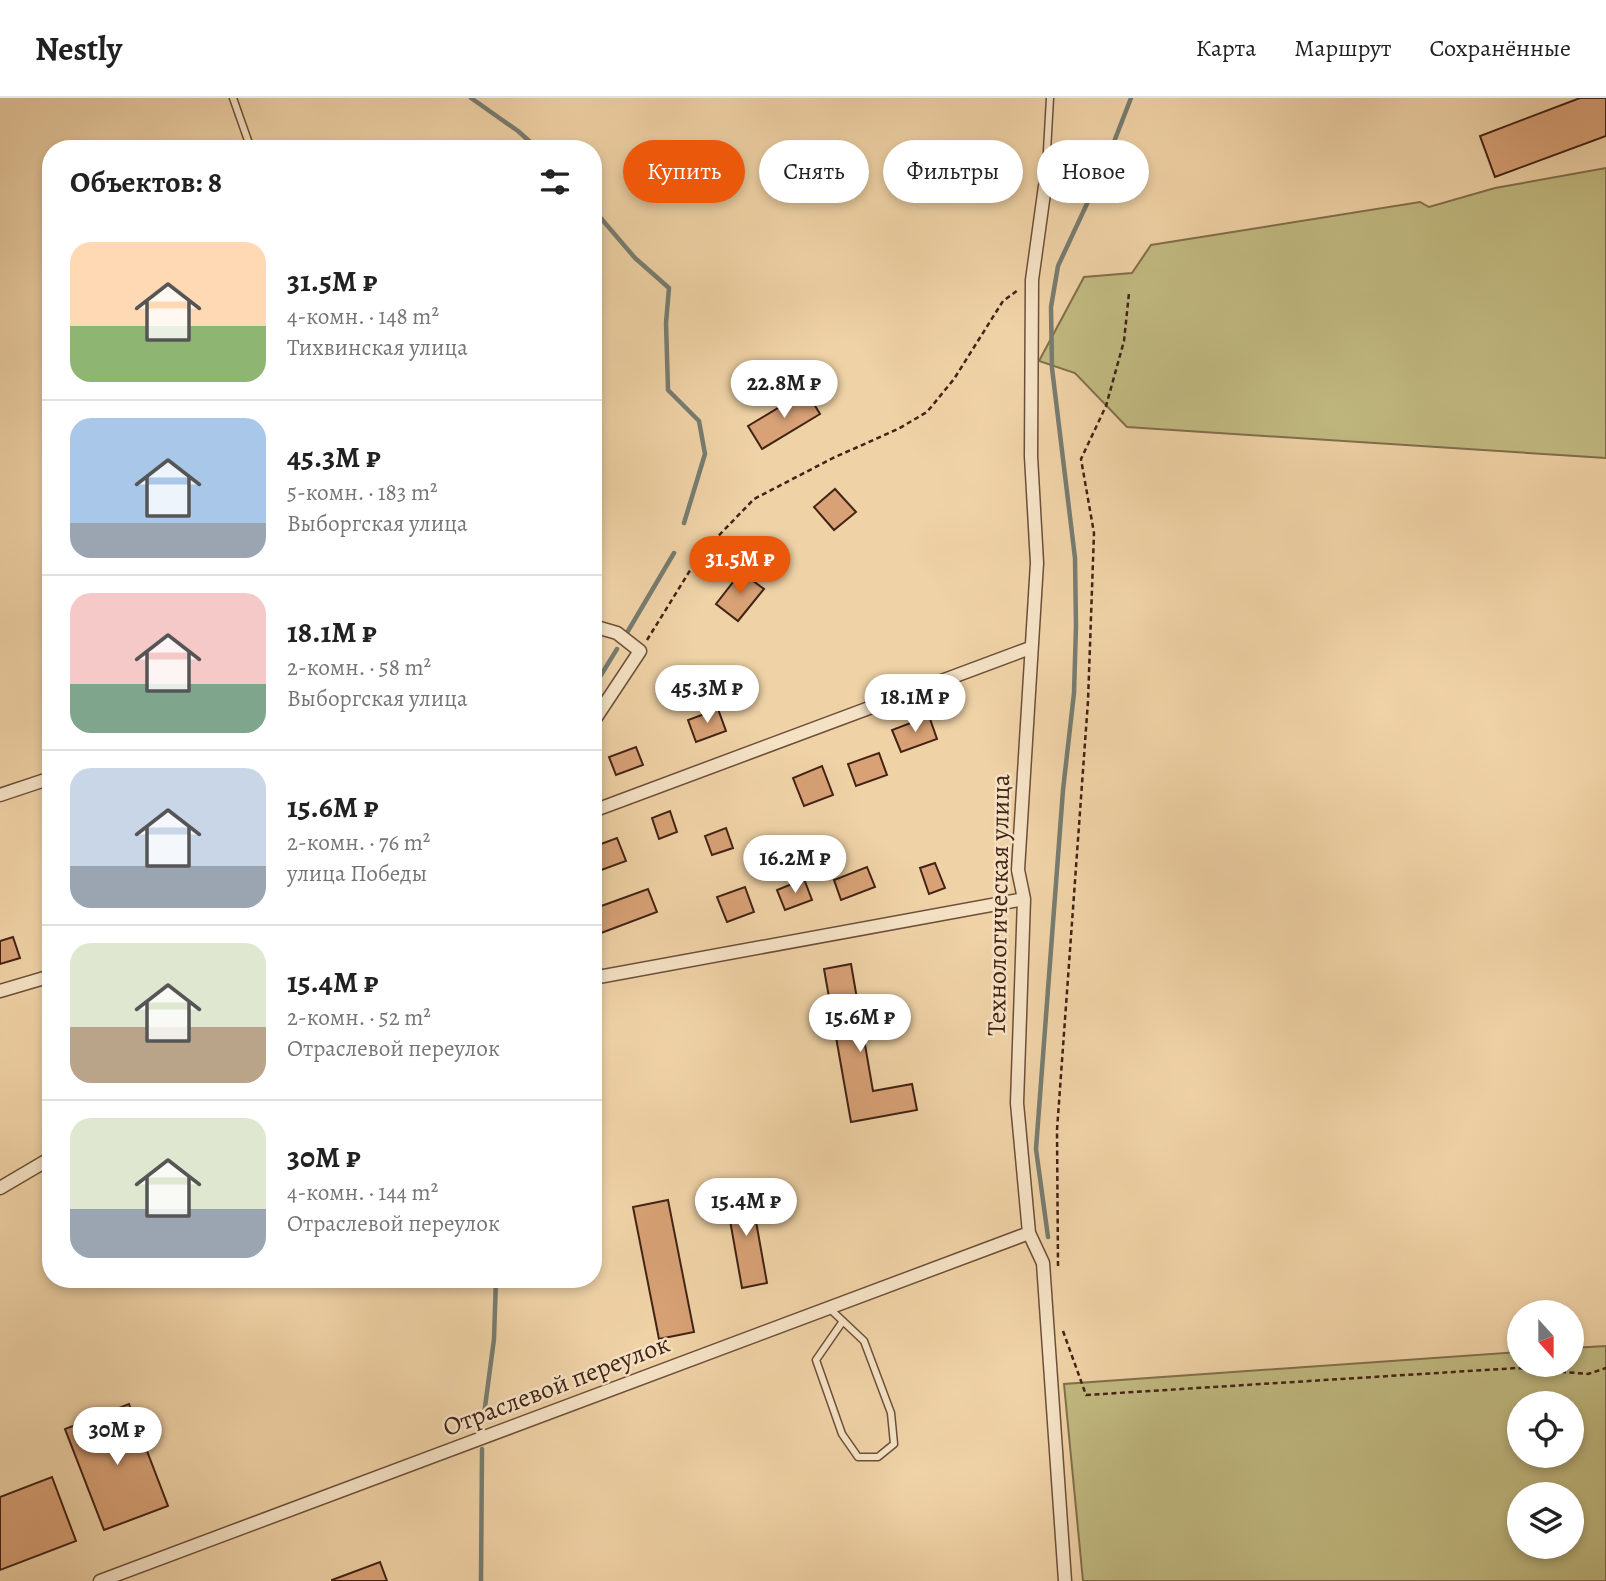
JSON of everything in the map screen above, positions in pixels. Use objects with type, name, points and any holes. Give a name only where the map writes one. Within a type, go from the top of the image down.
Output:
[{"type":"street","name":"Технологическая улица","points":[[1043,203],[1032,280],[1031,456],[1037,563],[1018,870],[1024,899],[1017,1103],[1029,1233],[1043,1263],[1065,1581]]},
{"type":"street","points":[[602,629],[617,633],[640,651],[602,708]]},
{"type":"street","points":[[602,808],[1030,648]]},
{"type":"street","points":[[0,795],[42,781]]},
{"type":"street","points":[[602,976],[1024,899]]},
{"type":"street","points":[[0,991],[42,979]]},
{"type":"street","points":[[0,1188],[42,1163]]},
{"type":"street","name":"Отраслевой переулок","points":[[100,1581],[1029,1233]]},
{"type":"lane","points":[[233,98],[248,140]]},
{"type":"lane","points":[[1048,140],[1050,98]]},
{"type":"lane","points":[[829,1307],[864,1341],[891,1413],[894,1444],[878,1457],[858,1457],[842,1434],[816,1360],[843,1321]]},
{"type":"path","points":[[640,651],[699,556],[754,499],[832,458],[898,429],[927,412],[954,379],[1003,301],[1032,280]]},
{"type":"path","points":[[1058,1273],[1057,1130],[1088,701],[1094,533],[1082,459],[1110,393],[1124,341],[1129,293]]},
{"type":"path","points":[[1058,1321],[1086,1395],[1517,1368],[1588,1374],[1606,1368]]},
{"type":"shaded area","points":[[1606,168],[1606,458],[1127,427],[1075,373],[1039,361],[1084,277],[1132,273],[1151,245],[1420,202],[1429,207],[1495,188]]},
{"type":"shaded area","points":[[1606,1346],[1606,1581],[1083,1581],[1064,1384],[1507,1353],[1507,1377],[1584,1377],[1584,1347]]},
{"type":"building","points":[[1580,98],[1606,98],[1606,136],[1495,177],[1480,136]]},
{"type":"building","points":[[806,391],[820,414],[762,449],[748,426]]},
{"type":"building","points":[[835,489],[856,512],[834,530],[814,507]]},
{"type":"building","points":[[741,572],[764,589],[738,621],[716,604]]},
{"type":"building","points":[[718,709],[726,731],[696,742],[688,720]]},
{"type":"building","points":[[929,716],[937,739],[901,752],[892,730]]},
{"type":"building","points":[[636,747],[643,765],[616,775],[609,757]]},
{"type":"building","points":[[879,753],[887,775],[856,786],[848,764]]},
{"type":"building","points":[[822,766],[833,795],[804,806],[793,778]]},
{"type":"building","points":[[670,811],[677,832],[659,839],[652,818]]},
{"type":"building","points":[[726,828],[733,848],[712,855],[705,836]]},
{"type":"building","points":[[617,838],[626,861],[602,870],[602,844]]},
{"type":"building","points":[[935,863],[945,888],[929,894],[920,868]]},
{"type":"building","points":[[867,867],[875,887],[841,900],[834,880]]},
{"type":"building","points":[[804,879],[812,900],[785,910],[777,890]]},
{"type":"building","points":[[745,887],[754,912],[727,922],[717,897]]},
{"type":"building","points":[[648,889],[657,912],[602,933],[602,906]]},
{"type":"building","points":[[13,937],[20,958],[0,964],[0,941]]},
{"type":"building","points":[[851,964],[873,1091],[912,1084],[917,1110],[851,1122],[824,969]]},
{"type":"building","points":[[750,1188],[767,1283],[742,1288],[725,1192]]},
{"type":"building","points":[[668,1200],[694,1332],[659,1339],[633,1207]]},
{"type":"building","points":[[129,1404],[168,1506],[104,1530],[65,1429]]},
{"type":"building","points":[[52,1477],[76,1541],[0,1570],[0,1497]]},
{"type":"building","points":[[380,1562],[387,1581],[332,1581],[332,1580]]},
{"type":"waterway","points":[[471,98],[528,140]]},
{"type":"waterway","points":[[1048,1237],[1036,1149],[1063,790],[1074,693],[1076,626],[1075,558],[1052,368],[1051,307],[1058,266],[1105,165],[1131,98]]},
{"type":"waterway","points":[[602,220],[635,258],[669,288],[666,323],[668,390],[699,421],[705,454],[684,523]]},
{"type":"waterway","points":[[628,631],[674,553]]},
{"type":"waterway","points":[[602,673],[617,649]]},
{"type":"waterway","points":[[483,1422],[494,1339],[496,1288]]},
{"type":"waterway","points":[[481,1581],[482,1449]]}]
